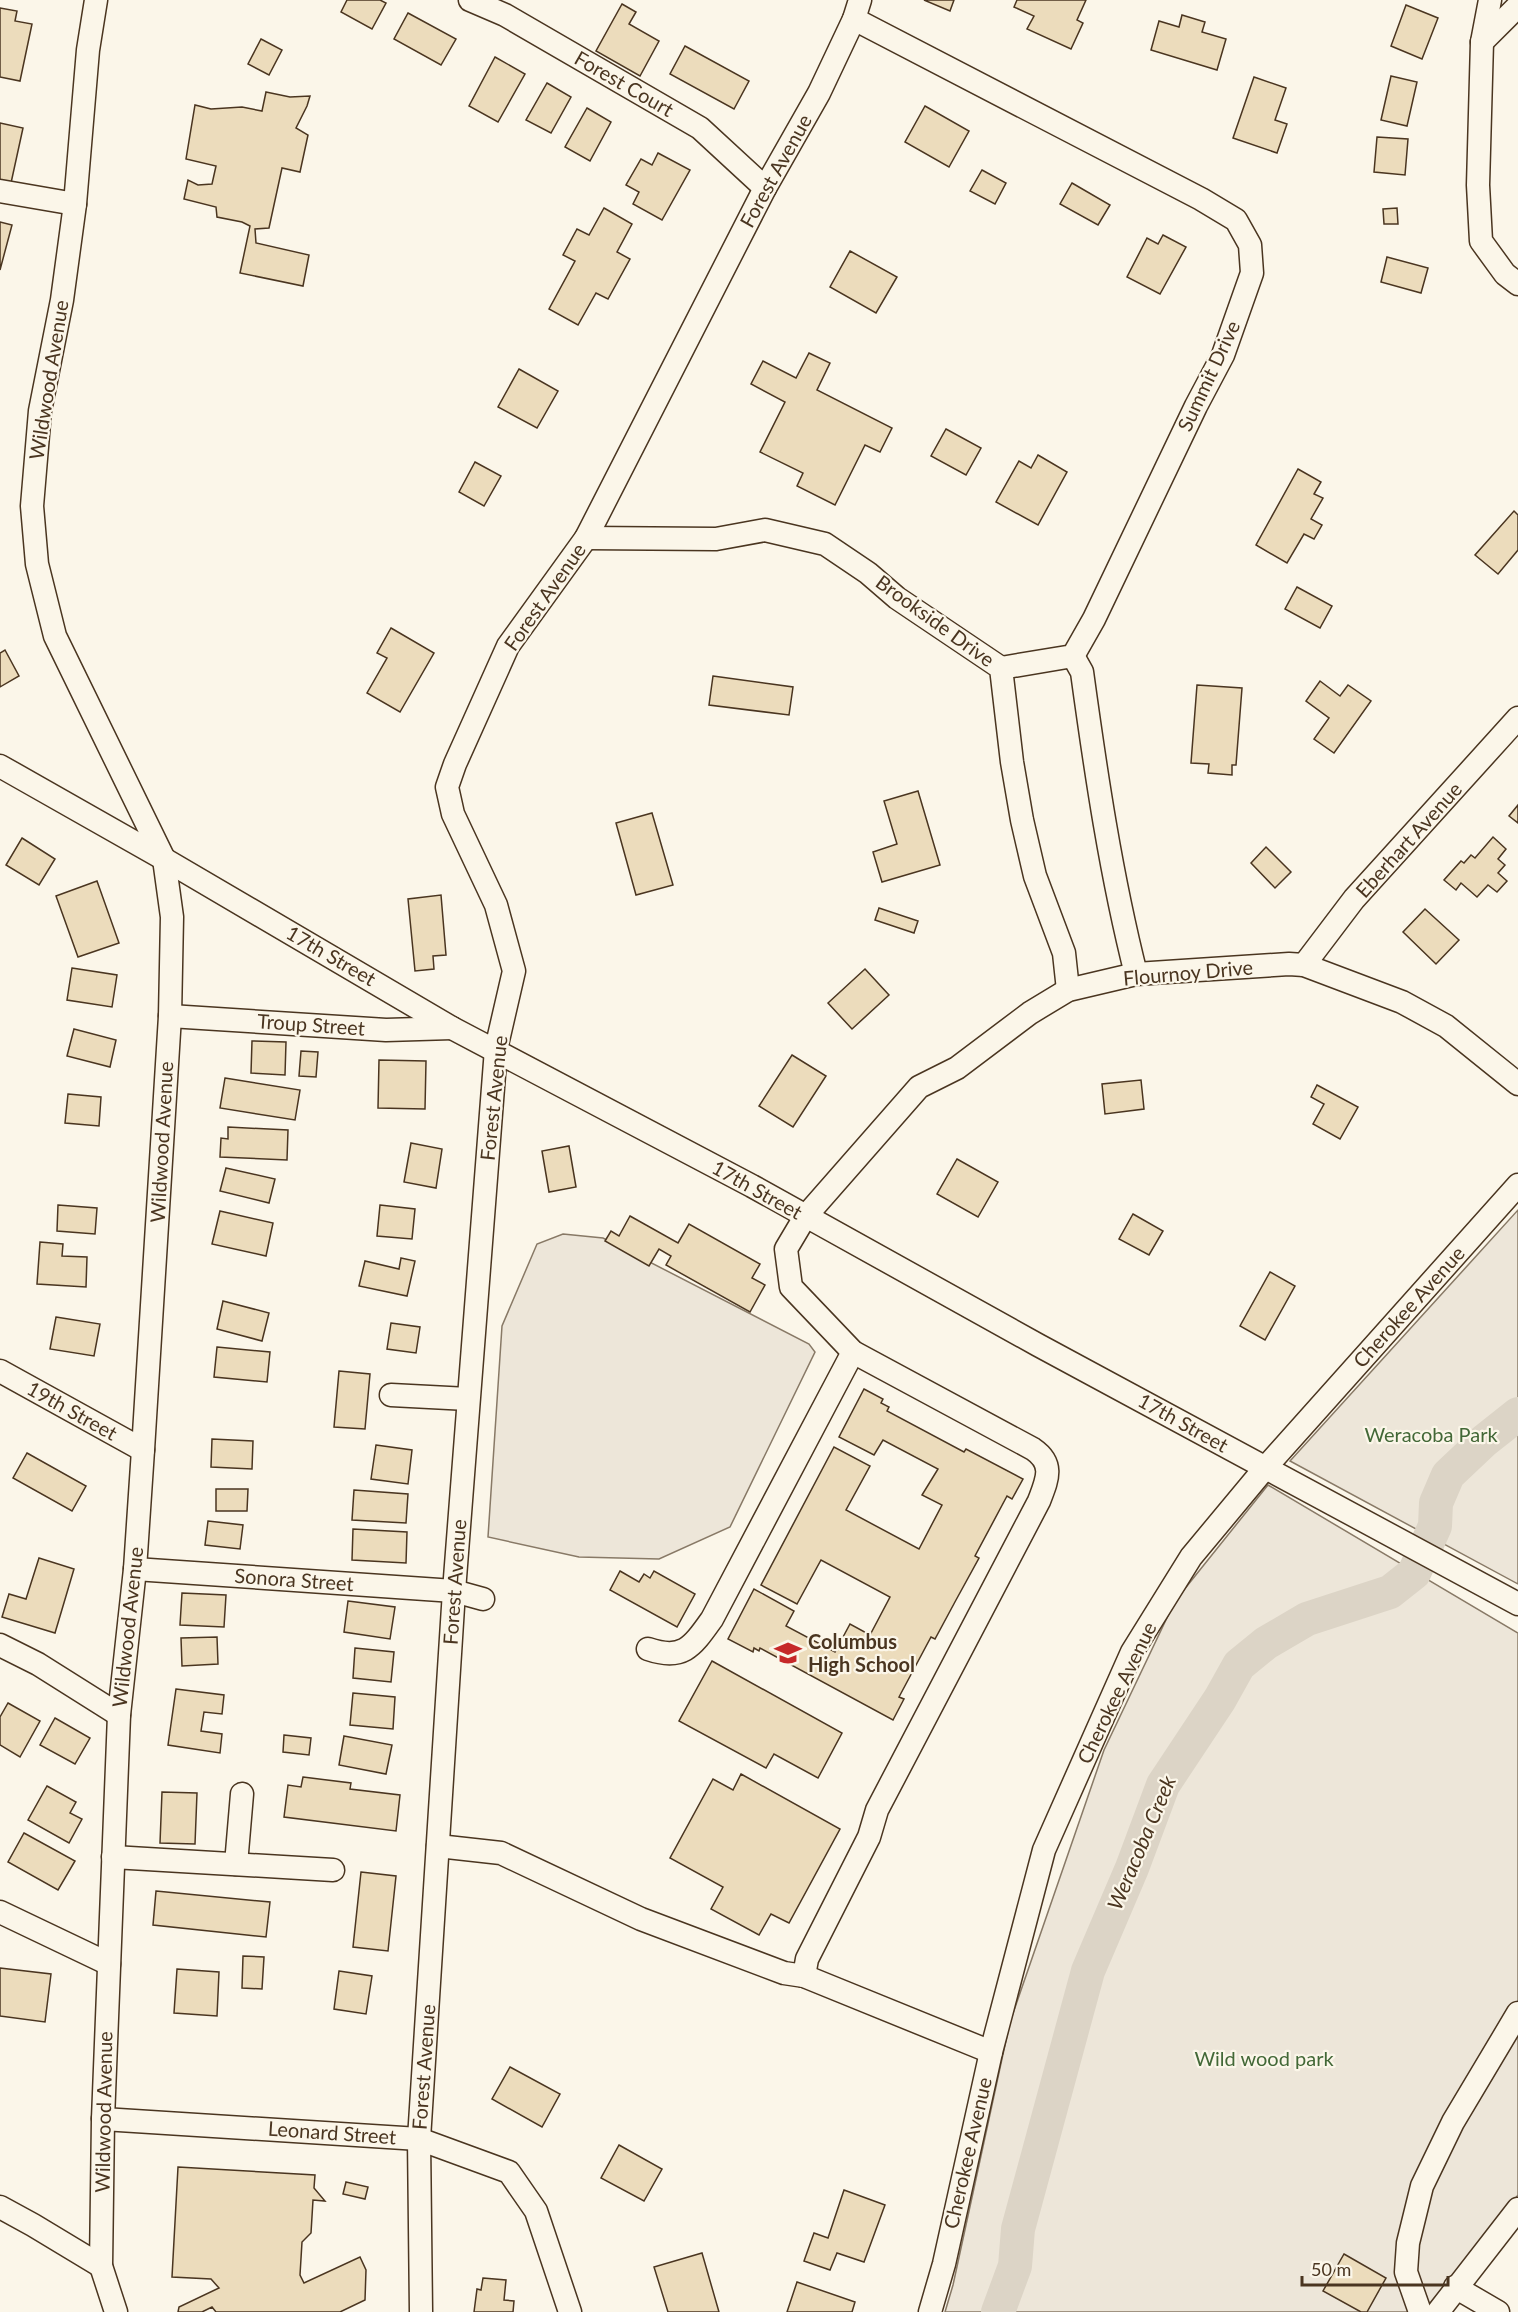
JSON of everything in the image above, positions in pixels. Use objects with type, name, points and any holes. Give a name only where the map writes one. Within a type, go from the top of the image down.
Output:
[{"type":"street","name":"Wildwood Avenue","points":[[96,0],[88,50],[75,204],[62,300],[40,411],[32,507],[37,564],[55,636],[164,859],[172,917],[170,1016],[143,1450],[135,1569],[119,1714],[113,1857],[103,2119],[101,2266],[116,2312]]},
{"type":"street","name":"Forest Court","points":[[470,0],[505,15],[700,128],[765,188]]},
{"type":"street","points":[[1490,0],[1482,42],[1478,185],[1481,241],[1505,274],[1518,284]]},
{"type":"street","name":"Forest Avenue","points":[[421,2312],[419,2139],[454,1591],[496,1049],[514,971],[496,905],[453,814],[447,787],[508,646],[586,538],[765,188],[819,93],[858,5]]},
{"type":"street","name":"Summit Drive","points":[[858,5],[1236,220],[1250,245],[1252,273],[1223,355],[1196,406],[1094,619],[1073,656]]},
{"type":"street","points":[[1482,42],[1518,6]]},
{"type":"street","points":[[0,191],[75,204]]},
{"type":"street","name":"Brookside Drive","points":[[586,538],[716,539],[765,530],[825,544],[868,573],[897,598],[1000,668],[1022,820],[1035,876],[1064,953],[1068,990]]},
{"type":"street","points":[[1000,668],[1073,656],[1082,672],[1100,809],[1136,975]]},
{"type":"street","name":"Eberhart Avenue","points":[[1304,965],[1354,899],[1518,718]]},
{"type":"street","name":"17th Street","points":[[0,766],[452,1028],[496,1049],[752,1186],[805,1217],[1518,1604]]},
{"type":"street","name":"Flournoy Drive","points":[[804,1976],[807,1959],[869,1837],[877,1810],[1039,1501],[1046,1484],[1048,1468],[1043,1456],[1033,1449],[853,1352],[791,1287],[786,1249],[805,1217],[919,1087],[957,1068],[1030,1013],[1068,990],[1136,975],[1289,964],[1304,965],[1402,1002],[1446,1026],[1518,1084]]},
{"type":"street","name":"Troup Street","points":[[170,1016],[386,1030],[452,1028]]},
{"type":"street","name":"Cherokee Avenue","points":[[930,2312],[944,2264],[991,2052],[1044,1850],[1132,1652],[1191,1557],[1265,1468],[1518,1185]]},
{"type":"street","points":[[648,1649],[666,1655],[684,1651],[712,1619],[853,1352]]},
{"type":"street","name":"19th Street","points":[[0,1371],[143,1450]]},
{"type":"street","points":[[391,1395],[468,1399]]},
{"type":"street","name":"Sonora Street","points":[[135,1569],[454,1591],[483,1599]]},
{"type":"street","points":[[0,1645],[38,1664],[119,1714]]},
{"type":"street","points":[[236,1864],[242,1794]]},
{"type":"street","points":[[438,1846],[501,1853],[641,1919],[784,1973],[804,1976],[991,2052]]},
{"type":"street","points":[[113,1857],[333,1870]]},
{"type":"street","points":[[0,1912],[109,1964]]},
{"type":"street","points":[[1420,2312],[1406,2272],[1408,2243],[1422,2186],[1453,2122],[1518,2013]]},
{"type":"street","name":"Leonard Street","points":[[103,2119],[419,2139],[509,2172],[536,2211],[570,2312]]},
{"type":"street","points":[[0,2207],[33,2224],[101,2266]]},
{"type":"street","points":[[1438,2312],[1455,2287],[1518,2209]]},
{"type":"street","points":[[1455,2287],[1498,2312]]},
{"type":"green space","name":"Weracoba Park","points":[[1518,1210],[1518,1584],[1290,1461]]},
{"type":"green space","points":[[563,1234],[603,1238],[809,1344],[815,1352],[730,1527],[659,1559],[579,1557],[488,1537],[502,1326],[537,1244]]},
{"type":"green space","name":"Wild wood park","points":[[1268,1485],[1518,1633],[1518,2195],[1429,2312],[945,2312],[953,2285],[1010,2022],[1104,1750],[1175,1601]]},
{"type":"building","points":[[347,0],[380,0],[386,3],[372,29],[341,12]]},
{"type":"building","points":[[924,0],[954,0],[950,11]]},
{"type":"building","points":[[1017,0],[1086,0],[1077,20],[1083,23],[1071,49],[1027,29],[1034,16],[1014,7]]},
{"type":"building","points":[[622,4],[636,12],[629,24],[659,41],[640,76],[596,51]]},
{"type":"building","points":[[1406,5],[1438,18],[1422,59],[1391,46]]},
{"type":"building","points":[[0,8],[17,11],[15,21],[32,24],[20,81],[0,77]]},
{"type":"building","points":[[408,13],[456,39],[441,65],[394,39]]},
{"type":"building","points":[[1182,15],[1205,22],[1202,32],[1226,39],[1217,70],[1151,50],[1159,21],[1179,27]]},
{"type":"building","points":[[261,39],[282,50],[269,75],[248,64]]},
{"type":"building","points":[[685,46],[749,81],[734,109],[670,74]]},
{"type":"building","points":[[495,57],[525,74],[498,122],[469,106]]},
{"type":"building","points":[[1391,76],[1417,82],[1407,126],[1381,120]]},
{"type":"building","points":[[1254,77],[1286,88],[1275,120],[1287,124],[1277,153],[1233,138]]},
{"type":"building","points":[[547,83],[571,97],[551,133],[526,120]]},
{"type":"building","points":[[266,92],[290,97],[310,96],[296,128],[308,135],[300,172],[282,168],[269,228],[255,229],[256,243],[309,255],[303,286],[240,273],[250,226],[217,217],[216,207],[184,199],[188,180],[198,185],[212,184],[216,166],[186,159],[195,105],[211,109],[242,107],[262,111]]},
{"type":"building","points":[[925,106],[969,131],[949,167],[905,142]]},
{"type":"building","points":[[587,108],[611,122],[590,161],[565,147]]},
{"type":"building","points":[[0,123],[23,128],[11,183],[0,180]]},
{"type":"building","points":[[1377,137],[1408,139],[1405,175],[1374,172]]},
{"type":"building","points":[[658,153],[690,170],[662,220],[633,204],[639,192],[626,185],[641,159],[652,165]]},
{"type":"building","points":[[982,170],[1006,183],[995,204],[970,191]]},
{"type":"building","points":[[1072,183],[1110,205],[1098,225],[1060,204]]},
{"type":"building","points":[[604,208],[632,224],[617,252],[630,259],[608,299],[596,293],[578,325],[549,309],[575,261],[563,255],[577,229],[589,235]]},
{"type":"building","points":[[1397,208],[1398,224],[1384,224],[1383,209]]},
{"type":"building","points":[[0,222],[12,225],[0,270]]},
{"type":"building","points":[[1163,235],[1186,247],[1160,294],[1127,277],[1147,238],[1158,244]]},
{"type":"building","points":[[850,251],[897,277],[876,313],[830,287]]},
{"type":"building","points":[[1387,257],[1428,268],[1421,293],[1381,282]]},
{"type":"building","points":[[809,353],[830,363],[817,390],[892,428],[880,452],[865,445],[835,505],[797,486],[803,473],[760,452],[785,402],[751,384],[763,361],[796,378]]},
{"type":"building","points":[[519,369],[558,391],[537,428],[498,407]]},
{"type":"building","points":[[946,429],[981,448],[966,475],[931,456]]},
{"type":"building","points":[[1038,455],[1067,472],[1038,525],[996,502],[1019,461],[1031,468]]},
{"type":"building","points":[[475,462],[501,476],[484,506],[459,492]]},
{"type":"building","points":[[1298,469],[1321,482],[1314,494],[1323,498],[1311,519],[1322,525],[1314,539],[1304,534],[1287,563],[1256,545]]},
{"type":"building","points":[[1514,511],[1518,515],[1518,550],[1498,574],[1475,555]]},
{"type":"building","points":[[1297,587],[1332,606],[1320,628],[1285,609]]},
{"type":"building","points":[[391,628],[434,653],[400,712],[367,693],[387,658],[377,653]]},
{"type":"building","points":[[5,650],[19,676],[0,687],[0,653]]},
{"type":"building","points":[[713,676],[793,687],[789,715],[709,705]]},
{"type":"building","points":[[1320,681],[1340,696],[1348,685],[1371,701],[1334,753],[1314,739],[1329,718],[1306,701]]},
{"type":"building","points":[[1197,685],[1242,688],[1236,765],[1232,765],[1232,775],[1208,773],[1209,764],[1191,763]]},
{"type":"building","points":[[918,791],[940,865],[882,882],[873,852],[897,844],[884,801]]},
{"type":"building","points":[[1518,805],[1518,823],[1509,816]]},
{"type":"building","points":[[652,813],[673,885],[636,895],[616,823]]},
{"type":"building","points":[[1493,837],[1506,849],[1498,859],[1505,865],[1498,873],[1507,881],[1497,892],[1488,885],[1477,897],[1461,883],[1456,890],[1444,880],[1461,861],[1464,863],[1471,855],[1475,858]]},
{"type":"building","points":[[22,838],[55,859],[39,885],[6,865]]},
{"type":"building","points":[[1266,847],[1291,872],[1275,888],[1251,863]]},
{"type":"building","points":[[97,881],[119,943],[78,957],[56,896]]},
{"type":"building","points":[[441,895],[446,955],[433,956],[434,969],[415,971],[408,899]]},
{"type":"building","points":[[879,908],[918,921],[914,933],[875,920]]},
{"type":"building","points":[[1425,909],[1459,940],[1436,964],[1403,932]]},
{"type":"building","points":[[72,968],[117,975],[112,1007],[67,1000]]},
{"type":"building","points":[[865,969],[889,995],[852,1029],[828,1003]]},
{"type":"building","points":[[74,1029],[116,1040],[110,1067],[67,1056]]},
{"type":"building","points":[[252,1041],[286,1042],[285,1075],[251,1073]]},
{"type":"building","points":[[301,1051],[318,1052],[316,1077],[299,1076]]},
{"type":"building","points":[[792,1055],[826,1076],[793,1127],[759,1106]]},
{"type":"building","points":[[379,1060],[426,1061],[425,1109],[378,1108]]},
{"type":"building","points":[[225,1078],[300,1090],[295,1120],[220,1108]]},
{"type":"building","points":[[1141,1080],[1144,1109],[1105,1114],[1102,1084]]},
{"type":"building","points":[[1317,1085],[1358,1107],[1340,1139],[1313,1124],[1324,1104],[1311,1097]]},
{"type":"building","points":[[68,1094],[101,1097],[99,1126],[65,1123]]},
{"type":"building","points":[[228,1127],[288,1130],[287,1160],[220,1157],[221,1138],[228,1139]]},
{"type":"building","points":[[411,1143],[442,1149],[436,1188],[404,1182]]},
{"type":"building","points":[[569,1146],[576,1187],[549,1192],[542,1151]]},
{"type":"building","points":[[957,1159],[998,1182],[978,1217],[937,1194]]},
{"type":"building","points":[[226,1168],[275,1179],[269,1203],[220,1191]]},
{"type":"building","points":[[58,1205],[97,1208],[95,1234],[57,1231]]},
{"type":"building","points":[[380,1205],[415,1209],[412,1239],[377,1236]]},
{"type":"building","points":[[220,1211],[273,1223],[266,1256],[212,1244]]},
{"type":"building","points":[[1133,1214],[1163,1231],[1149,1255],[1119,1239]]},
{"type":"building","points":[[630,1216],[678,1243],[689,1224],[760,1264],[752,1278],[765,1285],[750,1312],[666,1265],[671,1256],[659,1249],[649,1266],[605,1241],[611,1231],[619,1236]]},
{"type":"building","points":[[40,1242],[63,1244],[62,1256],[87,1257],[86,1287],[37,1284]]},
{"type":"building","points":[[401,1258],[415,1261],[407,1296],[359,1286],[365,1261],[399,1269]]},
{"type":"building","points":[[1270,1272],[1295,1286],[1265,1340],[1240,1326]]},
{"type":"building","points":[[223,1301],[269,1313],[262,1341],[217,1329]]},
{"type":"building","points":[[56,1317],[100,1324],[94,1356],[50,1349]]},
{"type":"building","points":[[391,1323],[420,1327],[416,1353],[387,1349]]},
{"type":"building","points":[[217,1347],[270,1352],[267,1382],[214,1377]]},
{"type":"building","points":[[339,1371],[370,1374],[365,1429],[334,1427]]},
{"type":"building","points":[[864,1389],[883,1399],[881,1403],[889,1407],[887,1411],[964,1452],[966,1449],[1023,1479],[1012,1499],[1007,1496],[975,1556],[979,1558],[935,1639],[931,1637],[899,1697],[904,1699],[893,1720],[760,1648],[759,1651],[754,1648],[753,1652],[728,1639],[754,1589],[794,1611],[786,1626],[835,1652],[850,1624],[870,1635],[890,1597],[821,1560],[797,1604],[761,1585],[834,1447],[870,1466],[846,1510],[919,1549],[942,1505],[922,1495],[938,1469],[883,1440],[874,1455],[839,1437]]},
{"type":"building","points":[[212,1439],[253,1441],[252,1469],[211,1467]]},
{"type":"building","points":[[376,1445],[412,1450],[408,1484],[371,1479]]},
{"type":"building","points":[[27,1453],[86,1486],[72,1511],[13,1478]]},
{"type":"building","points":[[216,1489],[248,1489],[247,1511],[216,1511]]},
{"type":"building","points":[[354,1490],[408,1494],[406,1523],[352,1520]]},
{"type":"building","points":[[208,1521],[243,1525],[240,1549],[205,1545]]},
{"type":"building","points":[[353,1529],[407,1532],[406,1563],[352,1560]]},
{"type":"building","points":[[39,1558],[74,1569],[55,1633],[2,1617],[9,1594],[26,1599]]},
{"type":"building","points":[[620,1571],[639,1582],[644,1574],[650,1578],[654,1571],[695,1594],[677,1627],[610,1590]]},
{"type":"building","points":[[182,1593],[226,1595],[224,1627],[180,1625]]},
{"type":"building","points":[[348,1601],[395,1607],[390,1639],[344,1632]]},
{"type":"building","points":[[217,1637],[218,1664],[182,1666],[181,1638]]},
{"type":"building","points":[[355,1648],[394,1652],[391,1682],[353,1678]]},
{"type":"building","points":[[712,1661],[842,1733],[818,1778],[774,1754],[766,1768],[679,1721]]},
{"type":"building","points":[[176,1689],[224,1695],[222,1714],[204,1712],[201,1731],[222,1734],[220,1753],[168,1745]]},
{"type":"building","points":[[353,1693],[395,1697],[393,1729],[350,1725]]},
{"type":"building","points":[[8,1703],[40,1721],[20,1757],[0,1745],[0,1717]]},
{"type":"building","points":[[55,1718],[90,1738],[75,1764],[40,1745]]},
{"type":"building","points":[[284,1735],[311,1738],[309,1755],[283,1752]]},
{"type":"building","points":[[344,1736],[392,1745],[386,1774],[339,1765]]},
{"type":"building","points":[[741,1774],[840,1829],[789,1923],[771,1914],[759,1935],[711,1909],[723,1887],[670,1858],[713,1779],[733,1790]]},
{"type":"building","points":[[303,1777],[351,1783],[350,1789],[400,1795],[396,1831],[284,1817],[288,1785],[301,1787]]},
{"type":"building","points":[[47,1786],[76,1802],[70,1813],[82,1819],[69,1843],[28,1820]]},
{"type":"building","points":[[162,1792],[197,1793],[195,1844],[160,1843]]},
{"type":"building","points":[[24,1833],[75,1861],[58,1890],[8,1862]]},
{"type":"building","points":[[361,1872],[396,1876],[388,1951],[353,1947]]},
{"type":"building","points":[[156,1891],[270,1902],[266,1937],[153,1925]]},
{"type":"building","points":[[243,1956],[264,1957],[262,1989],[242,1988]]},
{"type":"building","points":[[0,1968],[51,1974],[45,2022],[0,2016]]},
{"type":"building","points":[[177,1969],[219,1972],[217,2016],[174,2013]]},
{"type":"building","points":[[339,1971],[372,1976],[366,2014],[334,2009]]},
{"type":"building","points":[[510,2067],[560,2094],[542,2127],[492,2099]]},
{"type":"building","points":[[619,2145],[662,2169],[644,2201],[601,2178]]},
{"type":"building","points":[[178,2167],[315,2175],[314,2188],[325,2201],[313,2200],[311,2233],[302,2242],[300,2275],[304,2283],[360,2257],[366,2270],[365,2300],[340,2312],[216,2312],[212,2307],[202,2312],[178,2312],[179,2307],[219,2288],[211,2279],[172,2277]]},
{"type":"building","points":[[346,2182],[368,2187],[365,2199],[343,2194]]},
{"type":"building","points":[[844,2190],[885,2205],[864,2262],[837,2253],[830,2270],[804,2261],[814,2233],[828,2238]]},
{"type":"building","points":[[702,2253],[719,2312],[668,2312],[654,2267]]},
{"type":"building","points":[[1344,2254],[1386,2278],[1367,2312],[1361,2312],[1323,2291]]},
{"type":"building","points":[[483,2278],[506,2280],[504,2300],[514,2301],[513,2312],[474,2312],[477,2289],[481,2290]]},
{"type":"building","points":[[797,2282],[855,2302],[852,2312],[787,2312]]},
{"type":"waterway","name":"Weracoba Creek","points":[[998,2312],[1015,2266],[1018,2229],[1088,1971],[1132,1868],[1163,1785],[1220,1699],[1239,1665],[1266,1643],[1307,1619],[1390,1592],[1414,1573],[1435,1526],[1436,1503],[1448,1475],[1484,1441],[1518,1414]]},
{"type":"place","name":"Columbus High School","points":[[788,1653]]}]
